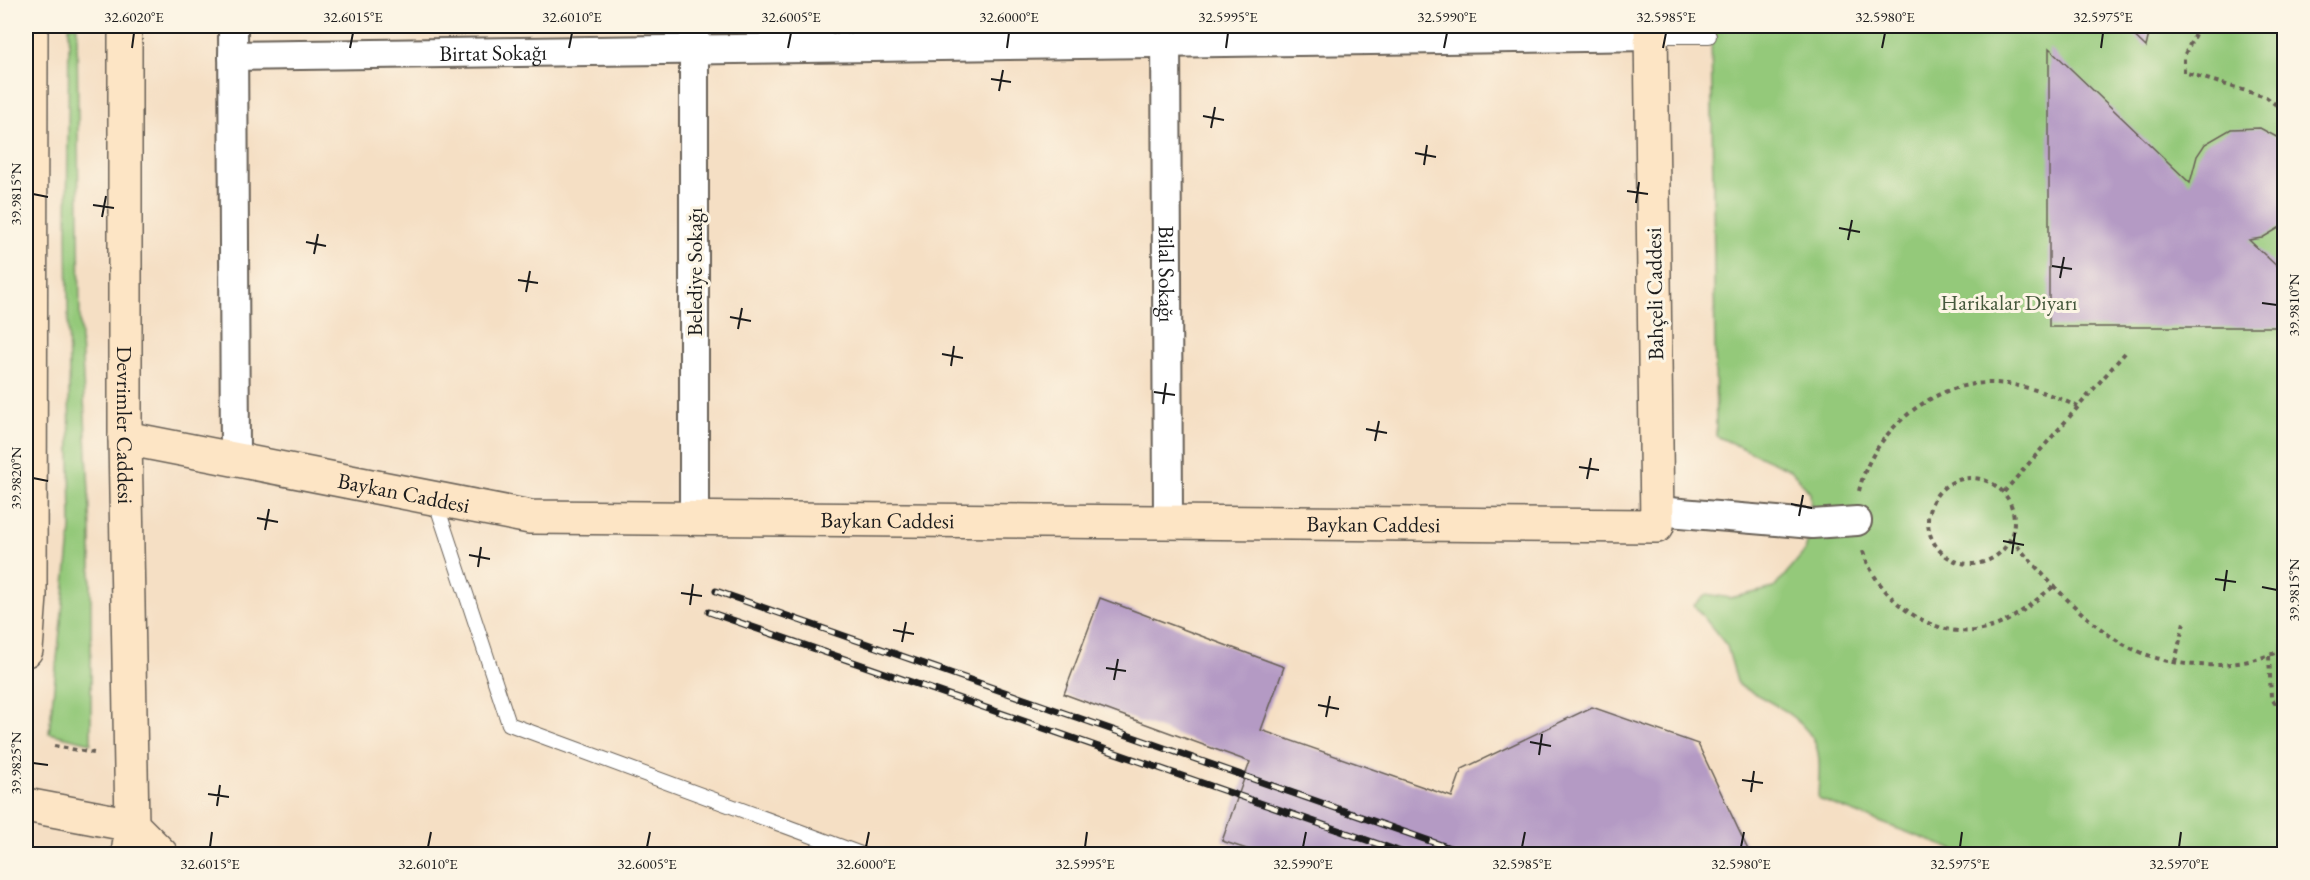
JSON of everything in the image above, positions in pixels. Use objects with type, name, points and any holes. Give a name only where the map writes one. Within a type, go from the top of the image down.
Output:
[{"type":"street","points":[[26,635],[30,572],[31,26]]},
{"type":"street","name":"Devrimler Caddesi","points":[[125,26],[125,438],[130,840]]},
{"type":"street","points":[[233,26],[235,459]]},
{"type":"street","name":"Birtat Sokağı","points":[[233,56],[694,38],[1651,31]]},
{"type":"street","name":"Bahçeli Caddesi","points":[[1651,31],[1657,519]]},
{"type":"street","name":"Bilal Sokağı","points":[[1166,34],[1168,522]]},
{"type":"street","name":"Belediye Sokağı","points":[[694,38],[694,518]]},
{"type":"street","name":"Baykan Caddesi","points":[[125,438],[530,517],[1168,522],[1657,519]]},
{"type":"street","points":[[1657,519],[1812,524],[1857,521]]},
{"type":"street","points":[[26,805],[130,840],[161,855]]},
{"type":"lane","points":[[1651,31],[1709,36]]},
{"type":"lane","points":[[434,498],[509,724],[861,855]]},
{"type":"path","points":[[2199,26],[2184,56],[2184,72],[2266,97],[2284,111]]},
{"type":"path","points":[[2004,492],[2125,353]]},
{"type":"path","points":[[2053,587],[2016,615],[1992,628],[1964,632],[1933,625],[1906,611],[1883,590],[1867,564],[1857,534],[1856,504],[1862,473],[1877,446],[1921,404],[1954,388],[1985,383],[2018,385],[2053,395],[2078,407]]},
{"type":"path","points":[[1958,479],[1983,479],[2004,492],[2014,514],[2011,539],[1995,558],[1971,565],[1947,558],[1931,539],[1927,514],[1937,492],[1958,479]]},
{"type":"path","points":[[2011,539],[2053,587],[2111,637],[2144,653],[2175,662],[2212,667],[2269,657],[2284,649]]},
{"type":"path","points":[[2175,662],[2184,622]]},
{"type":"path","points":[[2269,657],[2271,697],[2284,717]]},
{"type":"path","points":[[54,746],[94,753]]},
{"type":"green space","points":[[69,26],[77,26],[80,321],[91,530],[91,743],[49,733],[71,529],[67,236]]},
{"type":"green space","name":"Harikalar Diyarı","points":[[1711,26],[2284,26],[2284,854],[1965,854],[1818,799],[1819,760],[1813,739],[1789,714],[1738,685],[1727,646],[1694,605],[1707,594],[1730,598],[1774,588],[1805,551],[1812,524],[1810,493],[1791,470],[1716,436]]},
{"type":"building","points":[[2124,26],[2151,26],[2146,47]]},
{"type":"building","points":[[2049,48],[2190,183],[2197,156],[2205,144],[2231,129],[2260,128],[2284,141],[2284,225],[2262,238],[2249,240],[2284,273],[2284,327],[2049,327]]},
{"type":"building","points":[[1100,598],[1284,667],[1261,730],[1452,797],[1462,769],[1592,707],[1698,744],[1750,854],[1262,854],[1222,841],[1250,762],[1064,694]]},
{"type":"railway","points":[[716,591],[1467,854]]},
{"type":"railway","points":[[709,612],[1407,854]]}]
